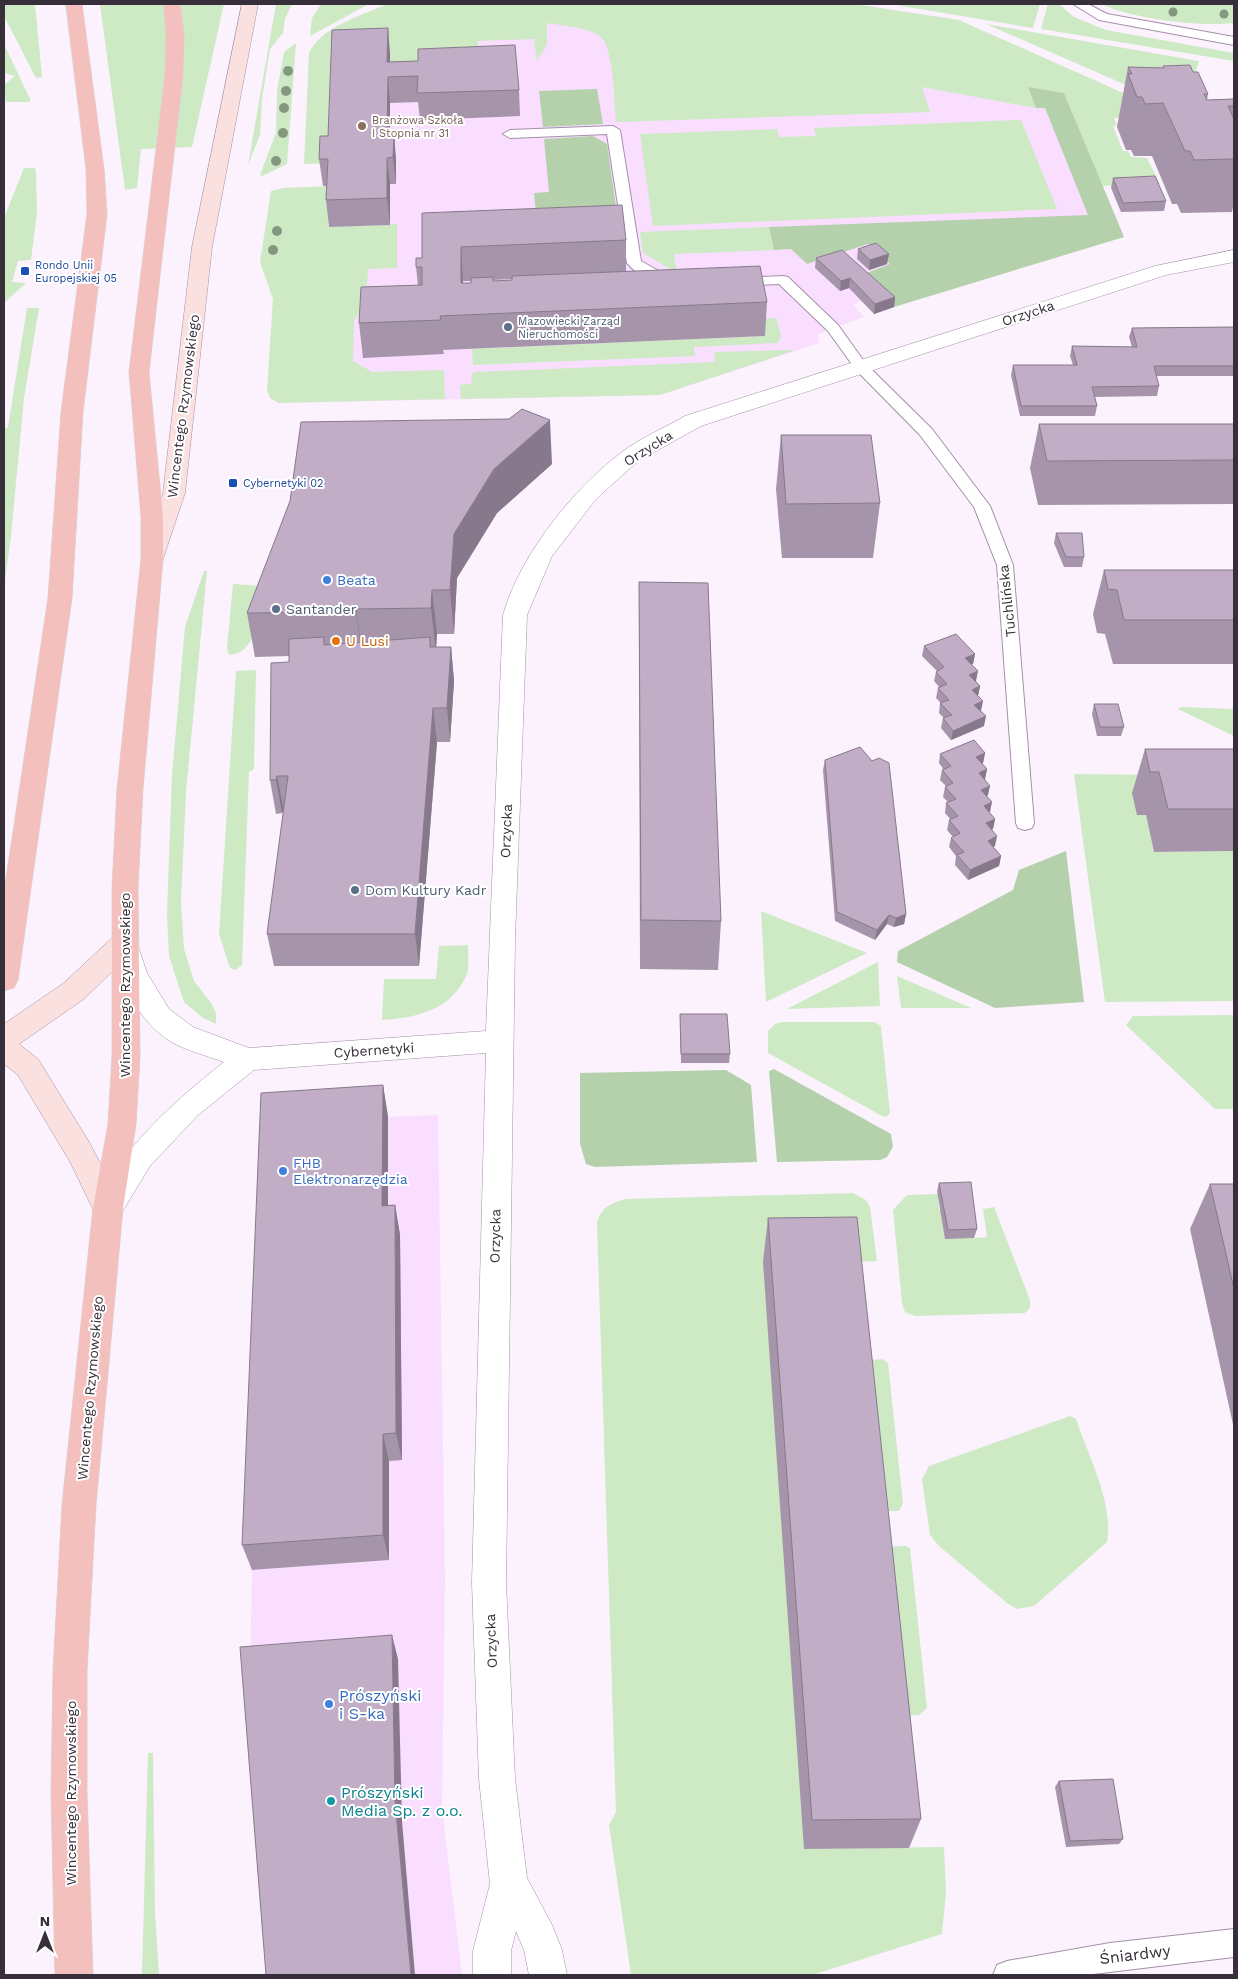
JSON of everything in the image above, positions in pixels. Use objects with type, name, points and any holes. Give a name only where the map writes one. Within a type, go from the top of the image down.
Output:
[{"type":"main road","points":[[4,980],[6,945],[60,598],[72,412],[94,254],[97,214],[95,169],[74,4]]},
{"type":"main road","points":[[152,559],[152,517],[139,372],[174,75],[175,33],[172,4]]},
{"type":"main road","name":"Wincentego Rzymowskiego","points":[[74,1975],[69,1794],[70,1671],[79,1505],[108,1208],[123,1114],[126,1056],[125,942],[130,789],[152,559],[174,493],[202,247],[250,4]]},
{"type":"main road","points":[[4,1038],[74,991],[125,942]]},
{"type":"main road","points":[[4,1048],[28,1067],[79,1151],[108,1208]]},
{"type":"street","name":"Orzycka","points":[[492,1975],[492,1951],[496,1928],[509,1884],[497,1779],[490,1609],[500,1041],[512,655],[518,604],[542,554],[588,494],[630,456],[693,421],[1162,270],[1234,256]]},
{"type":"street","name":"Cybernetyki","points":[[125,942],[134,973],[159,1017],[183,1035],[248,1059],[500,1041]]},
{"type":"street","points":[[108,1208],[140,1157],[188,1107],[248,1059]]},
{"type":"street","name":"Orzycka","points":[[509,1884],[534,1924],[541,1941],[548,1975]]},
{"type":"lane","points":[[1079,4],[1103,17],[1234,41]]},
{"type":"lane","points":[[510,134],[613,130],[634,262],[654,276],[678,284],[688,284]]},
{"type":"lane","name":"Tuchlińska","points":[[726,282],[783,280],[833,328],[861,367],[926,432],[982,506],[1006,565],[1024,824]]},
{"type":"lane","name":"Śniardwy","points":[[1007,1975],[1110,1957],[1234,1943]]},
{"type":"shaded area","points":[[387,4],[544,4],[1064,93],[1124,237],[853,304],[864,317],[818,334],[819,343],[660,395],[278,403],[287,229],[329,226],[331,186],[323,186],[324,163]]},
{"type":"shaded area","points":[[438,1115],[445,1579],[442,1809],[462,1975],[275,1975],[250,1670],[252,1570],[388,1117]]},
{"type":"green space","points":[[4,4],[35,4],[42,77],[36,78],[4,16]]},
{"type":"green space","points":[[100,4],[224,4],[192,147],[141,149],[137,188],[125,190]]},
{"type":"green space","points":[[276,4],[292,4],[285,19],[283,33],[270,49],[262,99],[260,135],[248,165]]},
{"type":"green space","points":[[321,4],[369,4],[310,36],[312,18]]},
{"type":"green space","points":[[387,4],[861,5],[959,20],[1175,116],[1114,118],[1117,125],[1113,126],[1123,151],[1128,151],[1131,157],[1147,158],[1160,184],[1102,186],[1064,93],[1028,87],[1036,108],[922,87],[930,112],[616,122],[611,63],[605,42],[595,33],[575,27],[547,23],[547,44],[537,61],[534,39],[478,41],[478,73],[390,89],[332,163],[304,164],[309,53],[323,36],[333,29]]},
{"type":"green space","points":[[890,4],[1040,4],[1033,28]]},
{"type":"green space","points":[[1048,4],[1059,4],[1074,17],[1106,30],[1234,53],[1234,61],[1041,29]]},
{"type":"green space","points":[[1102,4],[1234,4],[1234,23],[1204,24],[1167,21],[1130,14]]},
{"type":"green space","points":[[986,24],[1199,61],[1183,110]]},
{"type":"green space","points":[[296,43],[287,164],[262,176],[260,175],[276,133],[277,91],[284,52]]},
{"type":"green space","points":[[4,44],[30,102],[6,102],[4,85],[15,76],[4,73]]},
{"type":"green space","points":[[1028,87],[1064,93],[1124,237],[894,307],[859,276],[890,264],[868,244],[807,264],[791,249],[774,250],[769,227],[1088,215],[1045,108],[1036,108]]},
{"type":"green space","points":[[597,89],[603,124],[543,127],[539,91]]},
{"type":"green space","points":[[1021,120],[1057,209],[653,226],[640,134],[777,129],[779,137],[816,136],[814,128]]},
{"type":"green space","points":[[593,136],[607,144],[619,227],[537,222],[534,193],[549,192],[544,139]]},
{"type":"green space","points":[[24,168],[35,168],[36,174],[37,213],[31,260],[18,261],[12,282],[26,283],[5,302],[4,309],[4,218]]},
{"type":"green space","points":[[331,186],[328,227],[397,224],[397,268],[368,269],[366,304],[354,320],[353,361],[372,372],[444,370],[445,399],[278,403],[270,398],[267,390],[273,299],[260,262],[271,191],[283,188]]},
{"type":"green space","points":[[769,227],[774,250],[674,254],[677,273],[643,253],[640,232]]},
{"type":"green space","points":[[27,308],[39,308],[24,398],[11,536],[4,588],[4,429],[8,427]]},
{"type":"green space","points":[[776,318],[781,336],[778,343],[694,347],[695,356],[473,365],[472,349],[765,336],[761,319]]},
{"type":"green space","points":[[796,350],[660,395],[461,399],[460,385],[471,384],[472,374],[476,372],[715,362],[714,352]]},
{"type":"green space","points":[[204,571],[207,571],[186,792],[181,901],[184,949],[194,981],[211,1003],[216,1013],[216,1024],[203,1018],[184,1002],[169,956],[167,915],[172,775],[185,627]]},
{"type":"green space","points":[[233,584],[265,586],[259,618],[252,639],[239,653],[229,655],[227,648]]},
{"type":"green space","points":[[256,670],[254,769],[249,772],[242,965],[235,970],[230,968],[219,934],[236,671]]},
{"type":"green space","points":[[1181,707],[1234,709],[1234,736],[1178,709]]},
{"type":"green space","points":[[1074,774],[1161,775],[1146,815],[1154,852],[1234,851],[1234,1001],[1105,1002]]},
{"type":"green space","points":[[1066,851],[1084,1002],[995,1008],[897,962],[898,951],[1013,890],[1019,870]]},
{"type":"green space","points":[[761,911],[867,953],[766,1002]]},
{"type":"green space","points":[[468,945],[467,973],[459,988],[451,997],[442,1004],[420,1014],[382,1020],[384,979],[436,979],[439,946]]},
{"type":"green space","points":[[878,962],[880,1006],[787,1009]]},
{"type":"green space","points":[[897,976],[971,1008],[901,1008]]},
{"type":"green space","points":[[1234,1015],[1234,1109],[1215,1109],[1126,1025],[1133,1016]]},
{"type":"green space","points":[[782,1022],[874,1022],[881,1026],[890,1113],[886,1117],[882,1116],[768,1053],[768,1031],[775,1024]]},
{"type":"green space","points":[[774,1069],[891,1134],[893,1147],[887,1157],[880,1160],[777,1162],[769,1071]]},
{"type":"green space","points":[[726,1070],[751,1085],[757,1162],[595,1167],[586,1164],[580,1144],[580,1073]]},
{"type":"green space","points":[[853,1193],[866,1200],[870,1207],[877,1261],[849,1262],[804,1849],[944,1847],[946,1892],[942,1934],[812,1975],[631,1975],[609,1825],[616,1812],[597,1223],[601,1213],[607,1206],[626,1199]]},
{"type":"green space","points":[[938,1194],[939,1209],[974,1238],[987,1237],[983,1209],[994,1207],[1030,1300],[1030,1308],[1025,1313],[915,1316],[905,1312],[902,1303],[893,1210],[907,1195]]},
{"type":"green space","points":[[882,1359],[888,1363],[903,1503],[899,1511],[874,1511],[860,1361]]},
{"type":"green space","points":[[1070,1416],[1076,1419],[1099,1480],[1107,1512],[1107,1542],[1034,1606],[1017,1609],[1008,1604],[939,1546],[930,1535],[922,1479],[929,1466]]},
{"type":"green space","points":[[905,1546],[910,1548],[927,1708],[919,1715],[895,1716],[878,1547]]},
{"type":"green space","points":[[148,1753],[153,1753],[155,1913],[159,1975],[142,1975]]},
{"type":"building","points":[[388,28],[387,62],[418,61],[418,49],[515,45],[519,90],[417,93],[418,76],[388,77],[387,134],[394,134],[393,157],[387,158],[387,198],[326,200],[328,159],[319,159],[320,136],[328,136],[332,30]]},
{"type":"building","points":[[1190,65],[1193,72],[1198,72],[1208,94],[1204,94],[1207,100],[1234,99],[1234,106],[1228,106],[1234,119],[1234,159],[1194,160],[1190,151],[1185,151],[1163,103],[1145,104],[1142,97],[1137,97],[1128,74],[1132,74],[1128,67],[1164,68],[1163,66]]},
{"type":"building","points":[[1155,176],[1166,201],[1123,203],[1113,178]]},
{"type":"building","points":[[622,205],[626,240],[461,247],[461,283],[471,283],[471,278],[493,277],[493,281],[512,280],[512,276],[760,266],[767,302],[440,316],[441,320],[359,323],[361,287],[422,285],[422,267],[416,267],[416,258],[422,258],[422,213]]},
{"type":"building","points":[[876,243],[889,254],[870,260],[858,249]]},
{"type":"building","points":[[842,250],[895,297],[875,304],[850,278],[841,281],[816,258]]},
{"type":"building","points":[[1234,327],[1234,366],[1154,366],[1159,386],[1092,387],[1097,406],[1021,406],[1013,365],[1077,365],[1072,346],[1137,347],[1132,328]]},
{"type":"building","points":[[522,409],[550,420],[494,469],[454,534],[450,590],[432,590],[431,608],[356,609],[356,612],[247,613],[290,501],[301,422],[509,419]]},
{"type":"building","points":[[1039,424],[1234,424],[1234,460],[1047,461]]},
{"type":"building","points":[[781,435],[871,435],[880,503],[786,504]]},
{"type":"building","points":[[1056,533],[1082,533],[1084,557],[1066,557]]},
{"type":"building","points":[[1104,570],[1234,570],[1234,620],[1124,620],[1117,590],[1108,589]]},
{"type":"building","points":[[639,582],[708,583],[721,921],[641,920]]},
{"type":"building","points":[[956,634],[975,654],[965,658],[978,671],[969,675],[980,686],[972,690],[983,701],[974,705],[986,716],[953,731],[943,718],[952,715],[940,703],[949,700],[938,688],[947,684],[936,672],[944,667],[924,646]]},
{"type":"building","name":"Dom Kultury Kadr","points":[[324,637],[324,645],[430,637],[430,647],[451,647],[447,708],[433,708],[415,934],[267,934],[288,776],[277,776],[276,780],[270,780],[271,663],[289,662],[289,639]]},
{"type":"building","points":[[1094,704],[1118,704],[1124,727],[1100,727]]},
{"type":"building","points":[[974,740],[985,753],[976,757],[987,769],[979,773],[990,786],[981,790],[992,802],[984,806],[995,819],[986,823],[997,836],[988,841],[1001,856],[970,870],[957,855],[964,852],[951,838],[960,833],[949,820],[958,816],[946,803],[956,799],[945,787],[953,783],[942,770],[951,766],[940,754]]},
{"type":"building","points":[[860,747],[872,761],[879,758],[889,763],[906,914],[896,918],[889,915],[877,930],[837,912],[825,760]]},
{"type":"building","points":[[1145,749],[1234,749],[1234,809],[1168,809],[1159,772],[1150,772]]},
{"type":"building","points":[[680,1014],[727,1014],[730,1054],[681,1054]]},
{"type":"building","points":[[383,1085],[382,1206],[395,1205],[396,1433],[383,1434],[383,1535],[242,1545],[261,1093]]},
{"type":"building","points":[[971,1182],[977,1229],[948,1230],[939,1183]]},
{"type":"building","points":[[1210,1184],[1234,1184],[1234,1289]]},
{"type":"building","points":[[857,1217],[921,1819],[812,1820],[768,1218]]},
{"type":"building","name":"Prószyński Media Sp. z o.o.","points":[[392,1635],[395,1801],[411,1975],[266,1975],[240,1647]]},
{"type":"building","points":[[1113,1779],[1123,1839],[1070,1841],[1059,1781]]},
{"type":"place","name":"Branżowa Szkoła I Stopnia nr 31","points":[[362,126]]},
{"type":"place","name":"Rondo Unii Europejskiej 05","points":[[25,271]]},
{"type":"place","name":"Mazowiecki Zarząd Nieruchomości","points":[[508,327]]},
{"type":"place","name":"Cybernetyki 02","points":[[233,483]]},
{"type":"place","name":"Beata","points":[[327,580]]},
{"type":"place","name":"Santander","points":[[276,609]]},
{"type":"place","name":"U Lusi","points":[[336,641]]},
{"type":"place","name":"Dom Kultury Kadr","points":[[355,890]]},
{"type":"place","name":"FHB Elektronarzędzia","points":[[283,1171]]},
{"type":"place","name":"Prószyński i S-ka","points":[[329,1704]]},
{"type":"place","name":"Prószyński Media Sp. z o.o.","points":[[331,1801]]}]
